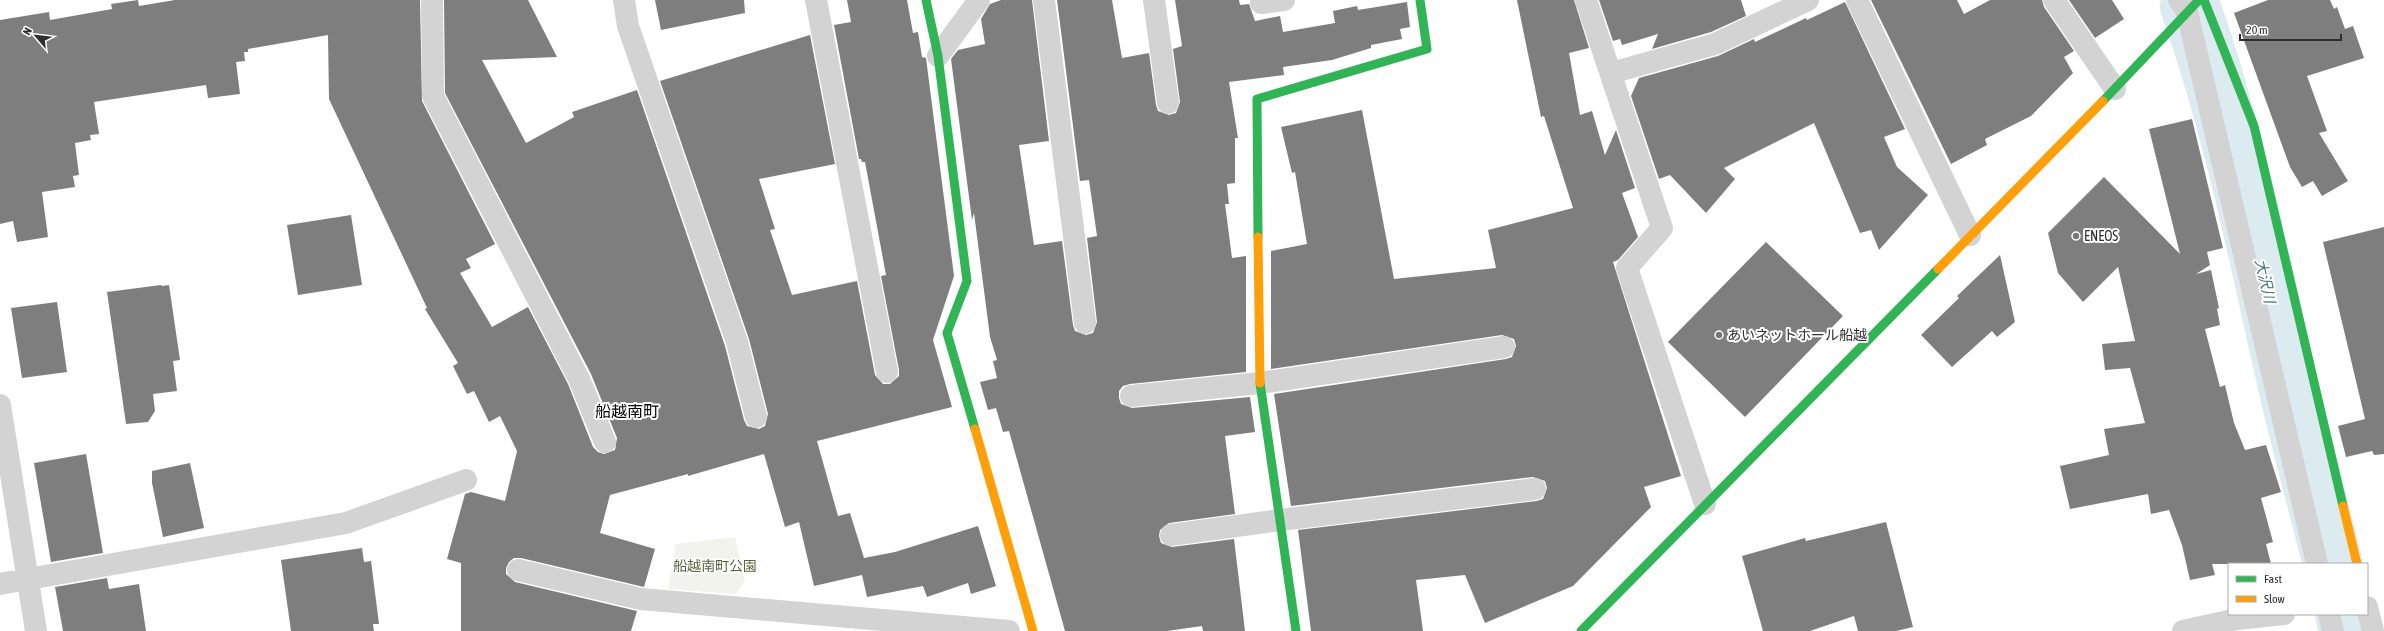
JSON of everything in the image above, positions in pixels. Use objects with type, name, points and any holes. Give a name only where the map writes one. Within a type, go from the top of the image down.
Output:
[{"type":"street","points":[[432,0],[433,96],[579,379],[605,442]]},
{"type":"street","points":[[624,0],[628,26],[737,342],[756,417]]},
{"type":"street","points":[[816,0],[887,372]]},
{"type":"street","points":[[926,0],[938,56],[967,281],[947,332],[1033,631]]},
{"type":"street","points":[[938,56],[978,0]]},
{"type":"street","points":[[1044,0],[1084,323]]},
{"type":"street","points":[[1154,0],[1168,103]]},
{"type":"street","points":[[1261,3],[1284,0]]},
{"type":"street","points":[[1296,631],[1260,383],[1257,99],[1427,49],[1420,0]]},
{"type":"street","points":[[1586,0],[1662,228],[1627,268],[1706,504]]},
{"type":"street","points":[[1610,73],[1715,44],[1808,0]]},
{"type":"street","points":[[1857,0],[1970,235]]},
{"type":"street","points":[[2054,0],[2115,89]]},
{"type":"street","points":[[1581,631],[2115,89],[2192,3]]},
{"type":"street","points":[[2192,3],[2317,563]]},
{"type":"street","points":[[2192,3],[2254,126],[2357,563]]},
{"type":"street","points":[[1131,396],[1260,383],[1504,347]]},
{"type":"street","points":[[0,405],[36,631]]},
{"type":"street","points":[[0,584],[346,523],[466,480]]},
{"type":"street","points":[[1171,535],[1280,520],[1535,489]]},
{"type":"street","points":[[518,570],[641,599],[1009,631]]},
{"type":"street","points":[[2368,602],[2384,601]]},
{"type":"street","points":[[2368,611],[2373,631]]},
{"type":"street","points":[[2184,631],[2237,619],[2275,615]]},
{"type":"street","points":[[2329,615],[2333,631]]},
{"type":"green space","name":"船越南町公園","points":[[735,537],[745,581],[736,594],[668,589],[676,544]]},
{"type":"building","points":[[138,0],[139,6],[175,0],[420,0],[422,101],[495,244],[466,259],[471,268],[460,273],[492,327],[528,307],[568,384],[593,447],[598,452],[604,454],[615,450],[617,438],[591,374],[445,93],[444,0],[528,0],[557,57],[482,60],[526,143],[574,117],[572,112],[637,90],[725,346],[744,420],[747,426],[759,429],[765,426],[768,414],[749,339],[660,81],[810,35],[835,164],[759,179],[775,229],[770,230],[792,295],[857,281],[875,375],[883,384],[890,384],[899,376],[899,370],[881,276],[886,275],[865,162],[862,162],[861,159],[859,159],[834,25],[851,22],[847,0],[907,0],[913,33],[918,32],[922,57],[926,58],[954,276],[933,340],[952,407],[817,441],[838,516],[850,513],[864,558],[895,552],[978,526],[996,586],[971,594],[968,583],[927,597],[923,586],[867,597],[862,575],[814,586],[799,522],[785,527],[764,454],[688,476],[688,474],[610,495],[600,533],[655,549],[644,587],[521,558],[514,558],[509,562],[506,568],[506,574],[515,582],[637,611],[631,631],[461,631],[461,563],[447,559],[465,494],[471,492],[505,501],[517,451],[500,416],[489,422],[474,391],[467,394],[453,366],[458,363],[425,309],[427,308],[329,99],[328,35],[248,49],[248,52],[244,52],[245,61],[236,62],[240,94],[208,98],[206,85],[94,102],[99,134],[90,135],[91,140],[75,143],[79,175],[73,176],[75,187],[42,192],[48,237],[17,242],[13,221],[0,224],[0,20],[49,12],[50,20],[112,9],[111,4]]},
{"type":"building","points":[[655,0],[744,0],[745,13],[661,30]]},
{"type":"building","points":[[1001,0],[1032,0],[1049,141],[1019,145],[1034,245],[1062,241],[1073,325],[1075,331],[1086,335],[1093,333],[1097,322],[1087,238],[1097,236],[1089,180],[1080,181],[1057,0],[1112,0],[1122,58],[1149,53],[1156,105],[1158,111],[1169,115],[1176,113],[1180,102],[1173,49],[1182,46],[1175,0],[1239,0],[1240,5],[1249,4],[1255,21],[1280,16],[1283,32],[1335,23],[1333,11],[1357,6],[1358,10],[1407,2],[1410,27],[1400,29],[1402,39],[1371,45],[1371,48],[1332,60],[1283,67],[1284,75],[1229,82],[1238,138],[1235,138],[1235,183],[1227,184],[1229,204],[1225,204],[1232,258],[1246,256],[1246,372],[1130,384],[1123,386],[1119,391],[1121,404],[1132,408],[1250,397],[1255,432],[1225,436],[1235,514],[1169,523],[1160,530],[1159,536],[1161,543],[1172,547],[1234,539],[1245,631],[1203,631],[1202,626],[1167,631],[1065,631],[1009,431],[1003,432],[996,408],[988,410],[980,382],[997,378],[993,361],[997,360],[990,337],[974,213],[972,220],[951,59],[958,50],[985,44],[981,19],[990,4]]},
{"type":"building","points":[[1517,0],[1574,0],[1589,48],[1569,53],[1580,115],[1592,111],[1605,155],[1616,130],[1635,188],[1622,193],[1638,237],[1618,260],[1613,262],[1681,476],[1644,487],[1651,507],[1573,586],[1485,623],[1465,575],[1416,580],[1423,631],[1311,631],[1298,530],[1537,501],[1543,499],[1547,488],[1545,481],[1533,477],[1291,506],[1274,394],[1506,359],[1512,357],[1516,346],[1514,339],[1502,335],[1271,369],[1271,251],[1307,244],[1295,172],[1292,173],[1281,127],[1362,110],[1394,279],[1496,268],[1488,230],[1573,208],[1544,116],[1541,117]]},
{"type":"building","points":[[1599,0],[1741,0],[1746,16],[1711,32],[1652,49],[1658,34],[1622,45],[1620,39],[1613,41]]},
{"type":"building","points":[[1871,0],[1957,0],[1964,14],[1990,0],[2042,0],[2044,7],[2074,51],[2064,57],[2073,73],[2031,116],[1985,139],[1987,145],[1951,164]]},
{"type":"building","points":[[2069,0],[2112,0],[2124,19],[2095,38]]},
{"type":"building","points":[[2268,0],[2330,0],[2334,9],[2337,7],[2345,29],[2353,26],[2364,58],[2307,76],[2327,131],[2319,133],[2348,181],[2322,196],[2313,181],[2302,187],[2290,167],[2234,13]]},
{"type":"building","points":[[1845,2],[1905,129],[1884,137],[1897,167],[1928,195],[1879,250],[1871,230],[1860,233],[1814,123],[1724,168],[1735,179],[1706,213],[1670,175],[1659,179],[1631,96],[1639,78],[1718,56],[1754,39],[1755,42],[1806,18],[1807,20]]},
{"type":"building","points":[[2192,119],[2223,248],[2207,252],[2210,265],[2196,274],[2211,270],[2219,308],[2217,309],[2220,325],[2205,329],[2220,387],[2225,385],[2234,423],[2245,450],[2266,445],[2281,492],[2261,498],[2273,542],[2266,544],[2271,563],[2212,564],[2215,575],[2190,580],[2182,545],[2169,510],[2151,514],[2148,494],[2070,509],[2060,466],[2109,455],[2104,429],[2145,423],[2130,368],[2105,370],[2102,344],[2135,341],[2118,267],[2083,302],[2058,273],[2048,233],[2104,177],[2180,254],[2149,129]]},
{"type":"building","points":[[351,215],[362,285],[298,295],[287,225]]},
{"type":"building","points":[[2384,227],[2384,454],[2374,455],[2372,451],[2346,457],[2338,426],[2365,419],[2323,242]]},
{"type":"building","points":[[1766,242],[1843,316],[1745,417],[1668,342]]},
{"type":"building","points":[[2000,255],[2015,322],[1997,337],[1992,331],[1952,367],[1921,335],[1959,298],[1957,296]]},
{"type":"building","points":[[169,285],[180,360],[173,361],[177,391],[153,394],[155,411],[148,422],[126,424],[107,292]]},
{"type":"building","points":[[57,302],[67,372],[22,378],[11,308]]},
{"type":"building","points":[[86,454],[103,553],[51,562],[34,463]]},
{"type":"building","points":[[190,463],[204,528],[163,537],[152,483],[152,471]]},
{"type":"building","points":[[1886,522],[1913,627],[1896,631],[1858,631],[1854,616],[1810,631],[1763,631],[1742,556],[1805,538],[1806,541]]},
{"type":"building","points":[[362,548],[364,562],[371,561],[379,624],[373,624],[374,631],[291,631],[281,560]]},
{"type":"building","points":[[107,578],[109,589],[139,584],[146,631],[63,631],[55,587]]},
{"type":"waterway","name":"大沢川","points":[[2190,6],[2206,53],[2233,147],[2304,453],[2333,563]]},
{"type":"waterway","name":"大沢川","points":[[2345,615],[2349,631]]},
{"type":"traffic: fast","points":[[926,0],[938,56],[967,281],[947,333],[975,429]]},
{"type":"traffic: fast","points":[[1258,237],[1257,99],[1427,49],[1420,0]]},
{"type":"traffic: fast","points":[[2103,101],[2199,0]]},
{"type":"traffic: fast","points":[[2204,0],[2254,126],[2343,506]]},
{"type":"traffic: fast","points":[[1581,631],[1938,269]]},
{"type":"traffic: fast","points":[[1260,383],[1296,631]]},
{"type":"traffic: slow","points":[[1938,269],[2103,101]]},
{"type":"traffic: slow","points":[[1258,237],[1260,383]]},
{"type":"traffic: slow","points":[[975,429],[1033,631]]},
{"type":"traffic: slow","points":[[2343,506],[2357,563]]},
{"type":"place","name":"ENEOS","points":[[2076,236]]},
{"type":"place","name":"あいネットホール船越","points":[[1719,335]]},
{"type":"district","name":"船越南町","points":[[627,411]]}]
